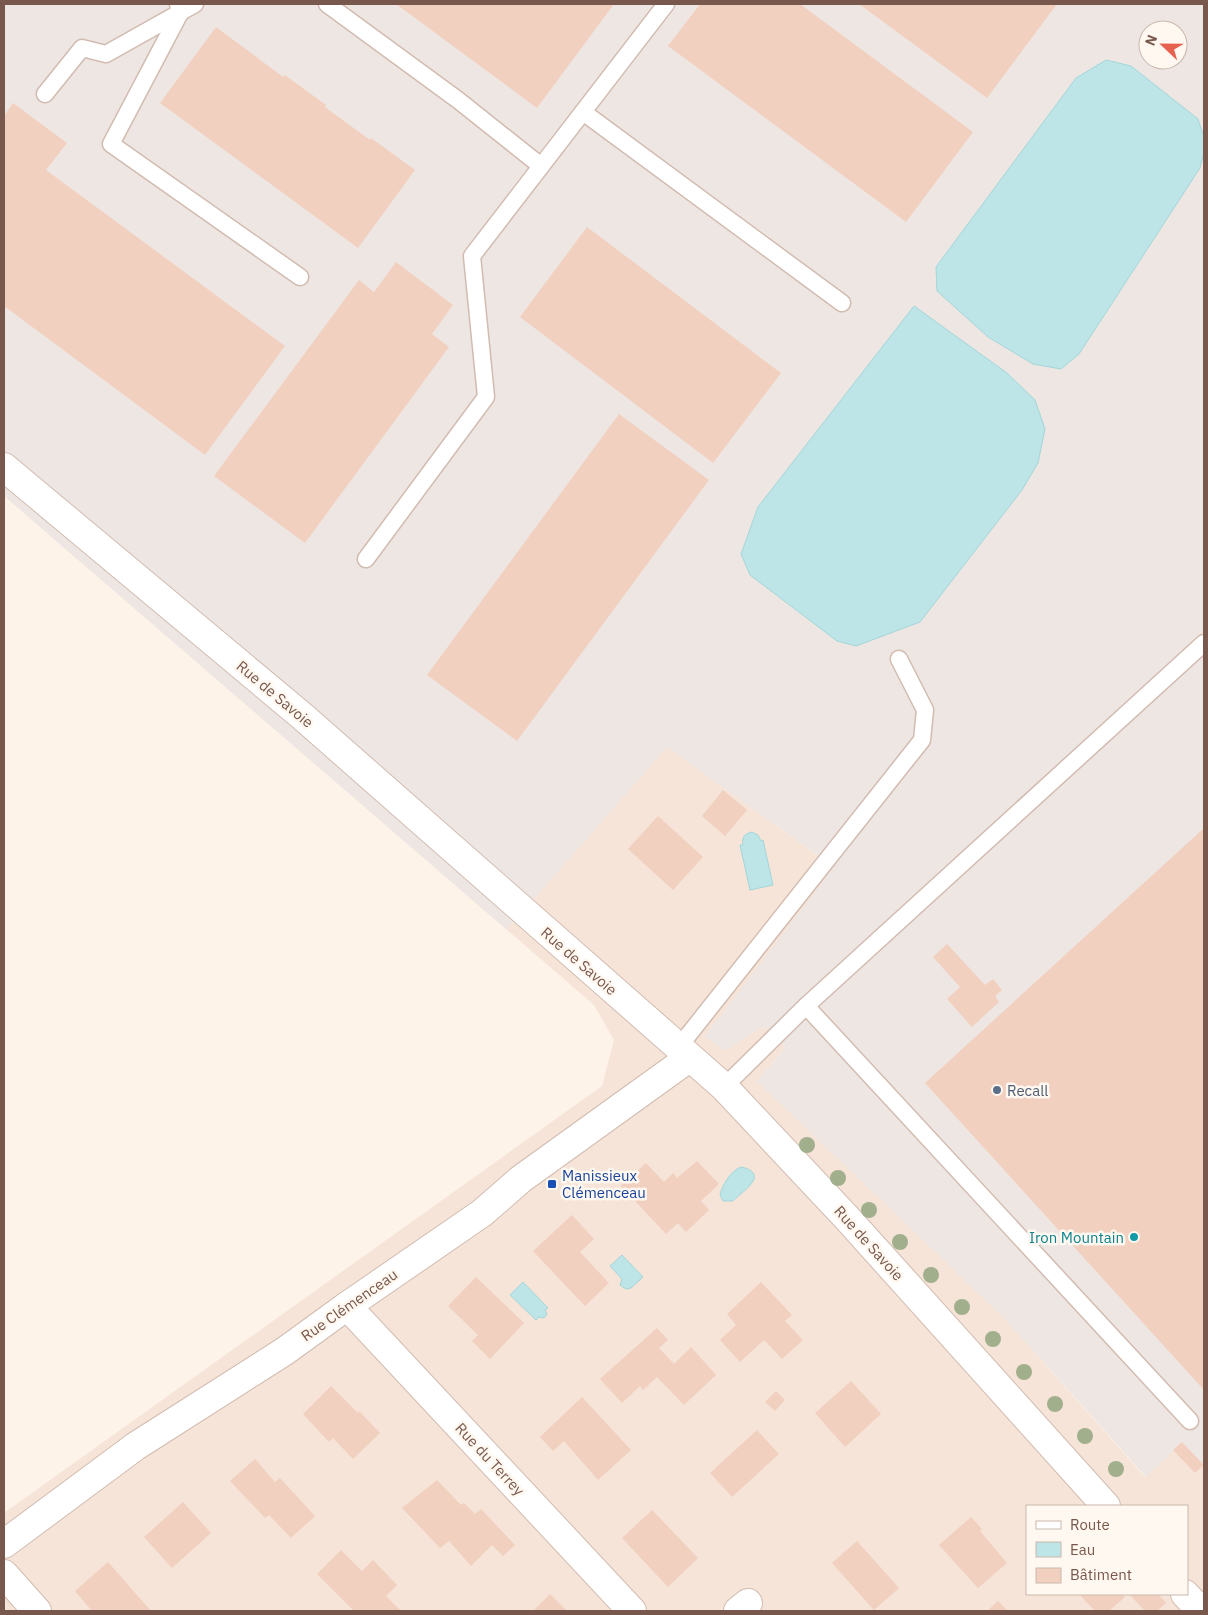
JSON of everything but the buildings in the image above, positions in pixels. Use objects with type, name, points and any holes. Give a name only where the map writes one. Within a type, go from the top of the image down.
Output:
[{"type":"street","name":"Rue de Savoie","points":[[4,467],[302,716],[724,1088],[854,1225],[1105,1505]]},
{"type":"street","name":"Rue Clémenceau","points":[[4,1544],[136,1446],[285,1351],[482,1213],[521,1180],[684,1053]]},
{"type":"street","name":"Rue du Terrey","points":[[347,1306],[632,1611]]},
{"type":"street","points":[[4,1574],[37,1611]]},
{"type":"street","points":[[1186,1595],[1201,1611]]},
{"type":"lane","points":[[45,94],[82,48],[106,54],[179,8],[195,4]]},
{"type":"lane","points":[[327,4],[458,100],[541,166]]},
{"type":"lane","points":[[366,559],[486,397],[472,256],[666,4]]},
{"type":"lane","points":[[179,8],[111,144],[300,277]]},
{"type":"lane","points":[[583,112],[842,303]]},
{"type":"lane","points":[[724,1088],[806,1006],[1204,643]]},
{"type":"lane","points":[[684,1053],[922,740],[925,710],[900,659]]},
{"type":"lane","points":[[806,1006],[1190,1421]]},
{"type":"shaded area","points":[[4,4],[1204,4],[1204,1465],[1182,1442],[1146,1477],[1003,1317],[757,1081],[786,1047],[765,1026],[724,1051],[705,1036],[834,867],[667,747],[507,930],[4,496]]},
{"type":"shaded area","points":[[667,747],[835,868],[706,1036],[724,1051],[765,1026],[786,1047],[757,1081],[1003,1317],[1145,1477],[1182,1442],[1204,1465],[1204,1611],[4,1611],[4,1513],[602,1086],[614,1040],[594,1005],[507,930]]},
{"type":"water","points":[[1106,60],[1131,66],[1198,119],[1204,137],[1204,152],[1200,168],[1079,354],[1061,369],[1033,364],[988,337],[937,291],[936,267],[1076,78]]},
{"type":"water","points":[[914,306],[1007,373],[1035,400],[1045,429],[1038,463],[1022,490],[920,622],[856,646],[837,641],[750,575],[741,554],[758,507]]},
{"type":"water","points":[[752,832],[758,835],[761,841],[763,840],[773,885],[750,890],[740,845],[743,845],[745,835]]},
{"type":"water","points":[[742,1167],[754,1174],[754,1179],[733,1201],[723,1201],[720,1195],[725,1182],[731,1174]]},
{"type":"water","points":[[622,1255],[643,1277],[631,1288],[626,1289],[620,1285],[622,1279],[610,1266]]},
{"type":"water","points":[[523,1282],[548,1308],[545,1310],[547,1314],[544,1318],[539,1317],[536,1320],[510,1295]]},
{"type":"place","name":"Recall","points":[[997,1090]]},
{"type":"place","name":"Manissieux Clémenceau","points":[[552,1184]]},
{"type":"place","name":"Iron Mountain","points":[[1134,1237]]}]
